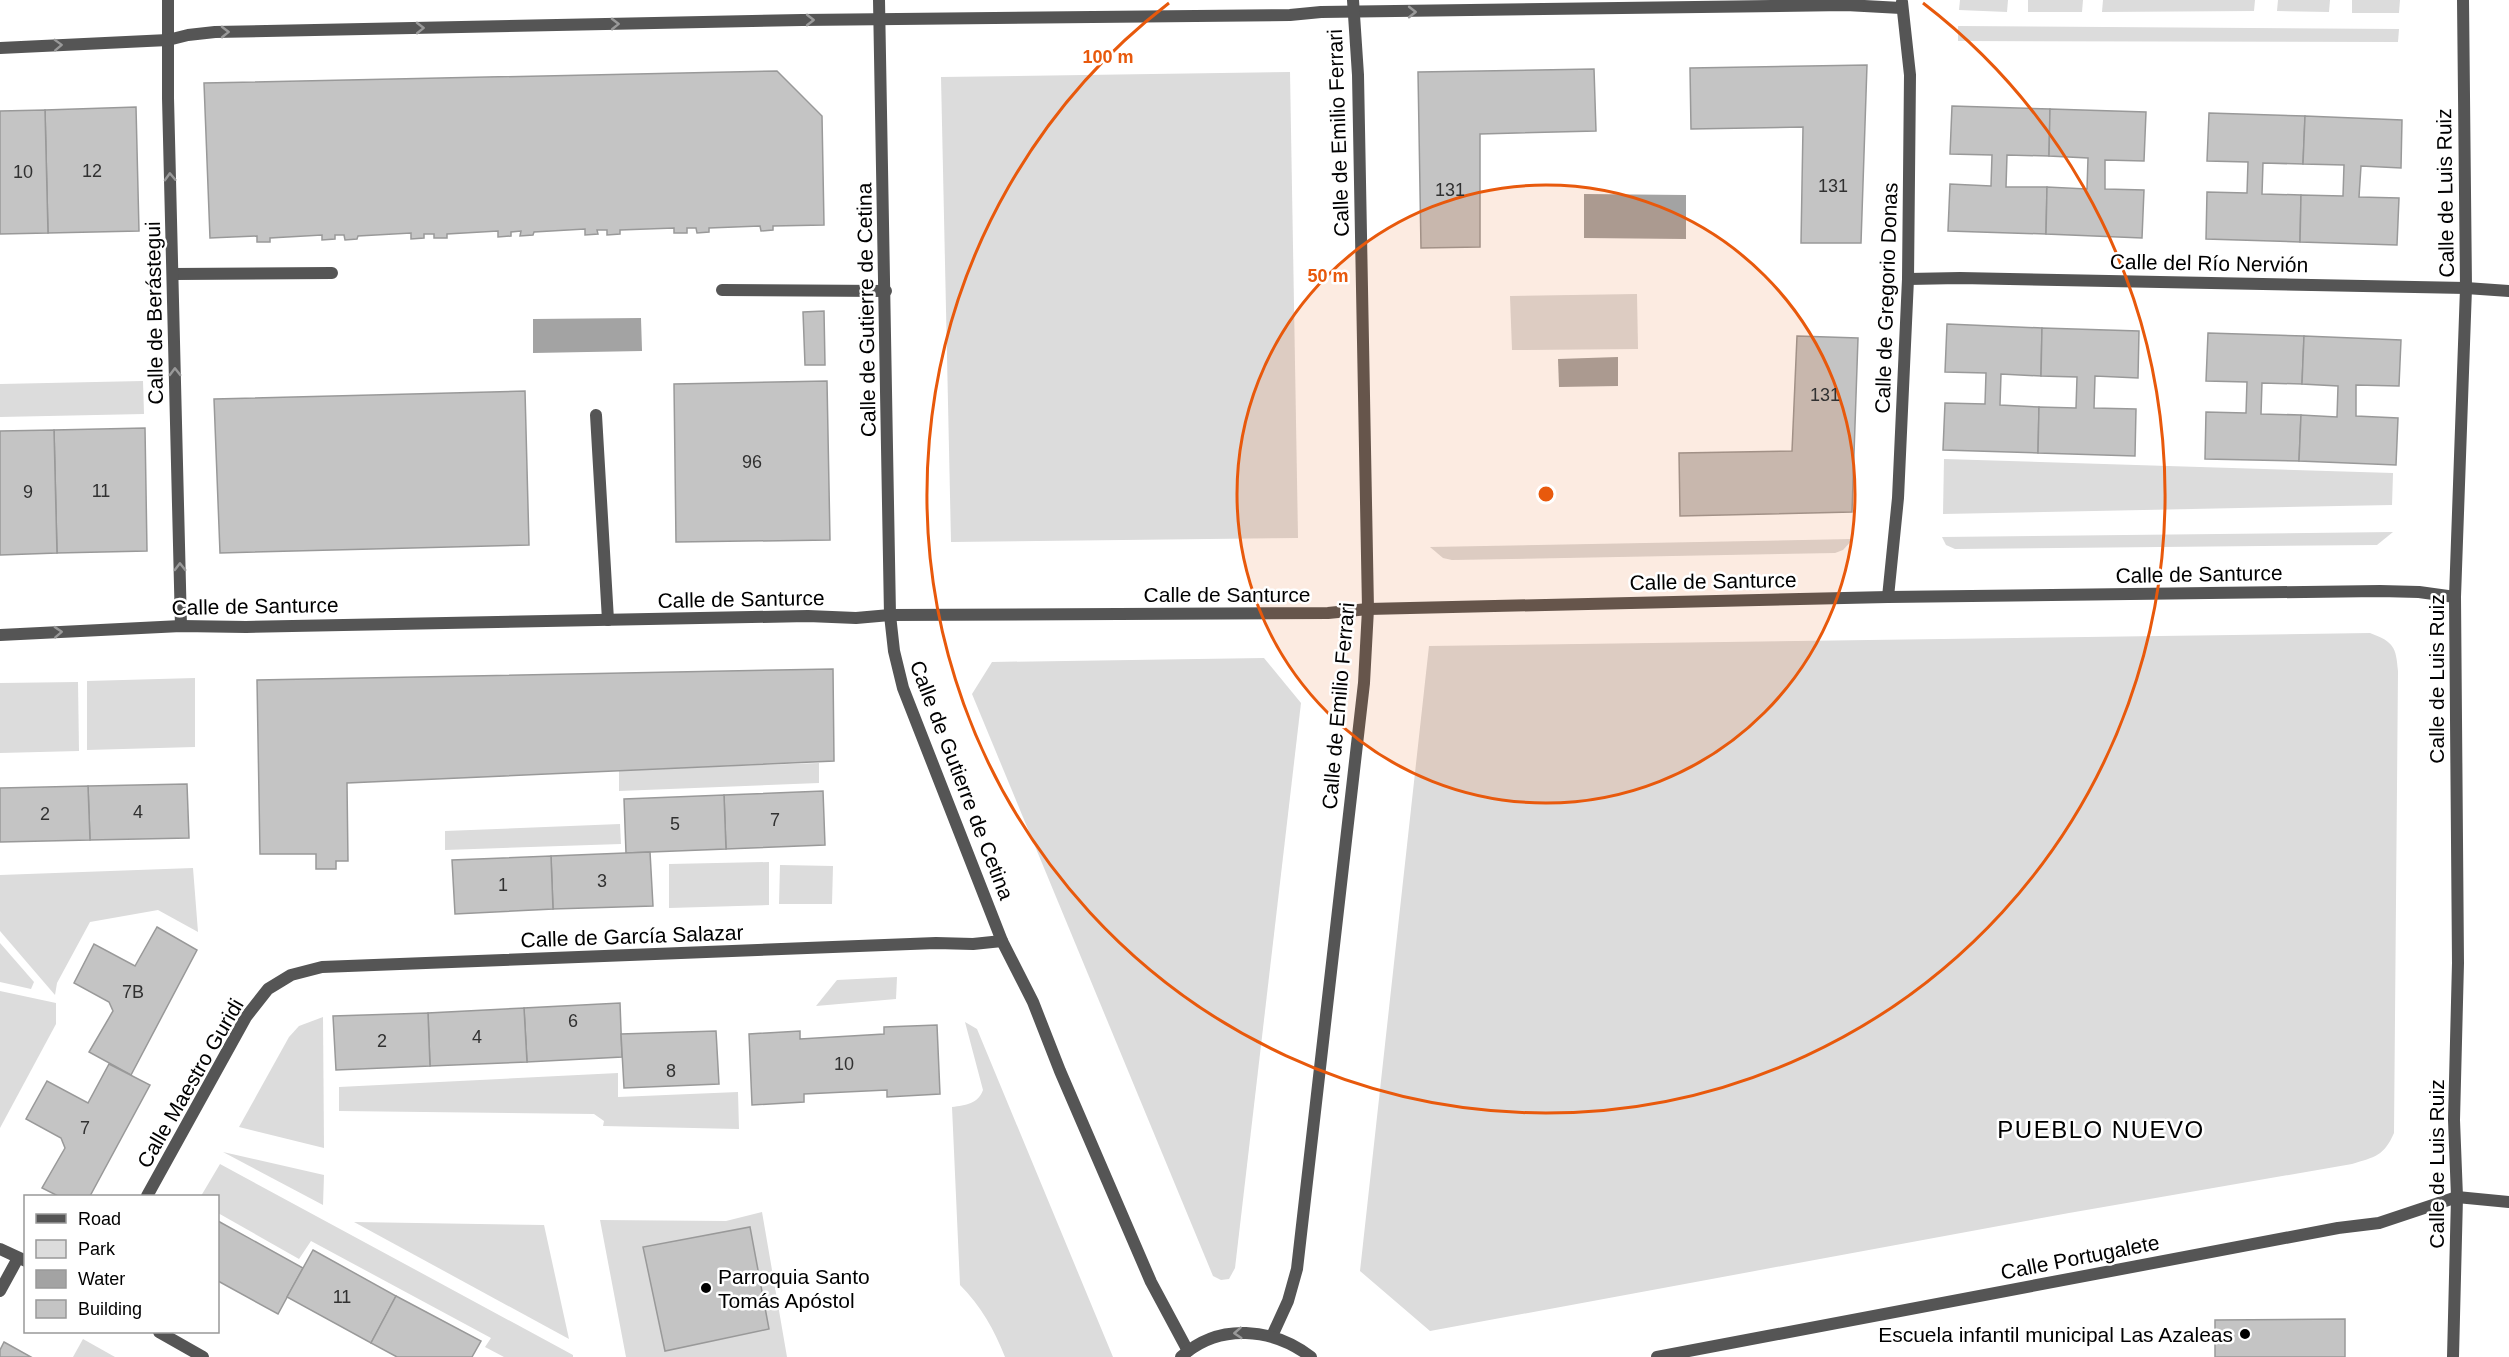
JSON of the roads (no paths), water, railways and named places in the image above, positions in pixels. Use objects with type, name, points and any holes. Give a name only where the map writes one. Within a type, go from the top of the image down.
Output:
[{"type":"street","name":"Calle de Berástegui","points":[[168,0],[181,626]]},
{"type":"street","name":"Calle de Gutierre de Cetina","points":[[879,0],[890,615],[894,651],[903,688],[1002,941],[1033,1002],[1060,1071],[1151,1282],[1185,1354]]},
{"type":"street","name":"Calle de Luis Ruiz","points":[[2453,1357],[2457,1197],[2454,1120],[2458,963],[2455,597],[2466,288],[2463,0]]},
{"type":"street","points":[[0,48],[168,40],[215,32],[957,17],[1290,15],[1353,6],[1902,4]]},
{"type":"street","name":"Calle de Gregorio Donas","points":[[1888,597],[1898,498],[1908,279],[1910,75],[1902,4]]},
{"type":"street","name":"Calle de Emilio Ferrari","points":[[1272,1336],[1288,1301],[1297,1269],[1364,683],[1368,609],[1358,75],[1353,6]]},
{"type":"street","points":[[173,274],[332,273]]},
{"type":"street","name":"Calle del Río Nervión","points":[[1908,279],[1960,278],[2466,288],[2509,291]]},
{"type":"street","points":[[722,290],[886,291]]},
{"type":"street","points":[[596,415],[608,620]]},
{"type":"street","name":"Calle de Santurce","points":[[0,635],[181,626],[246,627],[808,616],[856,618],[890,615],[1328,613],[1368,609],[1888,597],[2380,591],[2419,592],[2455,597]]},
{"type":"street","name":"Calle de García Salazar","points":[[268,989],[291,975],[322,967],[936,943],[973,944],[1002,941]]},
{"type":"street","name":"Calle Maestro Guridi","points":[[148,1195],[246,1017],[268,989]]},
{"type":"street","name":"Calle Portugalete","points":[[1657,1357],[2326,1230],[2379,1222],[2457,1197],[2509,1202]]},
{"type":"street","points":[[0,1249],[22,1260],[0,1291]]},
{"type":"street","points":[[1185,1354],[1207,1340],[1228,1334],[1250,1332],[1272,1336],[1293,1344],[1311,1357]]},
{"type":"street","points":[[161,1333],[203,1357]]},
{"type":"water","points":[[1584,194],[1686,195],[1686,239],[1584,238]]},
{"type":"water","points":[[641,318],[642,351],[533,353],[533,319]]},
{"type":"water","points":[[1618,357],[1618,386],[1559,387],[1558,359]]},
{"type":"place","name":"Parroquia Santo Tomás Apóstol","points":[[706,1288]]},
{"type":"place","name":"Escuela infantil municipal Las Azaleas","points":[[2245,1334]]},
{"type":"district","name":"PUEBLO NUEVO","points":[[2101,1129]]}]
